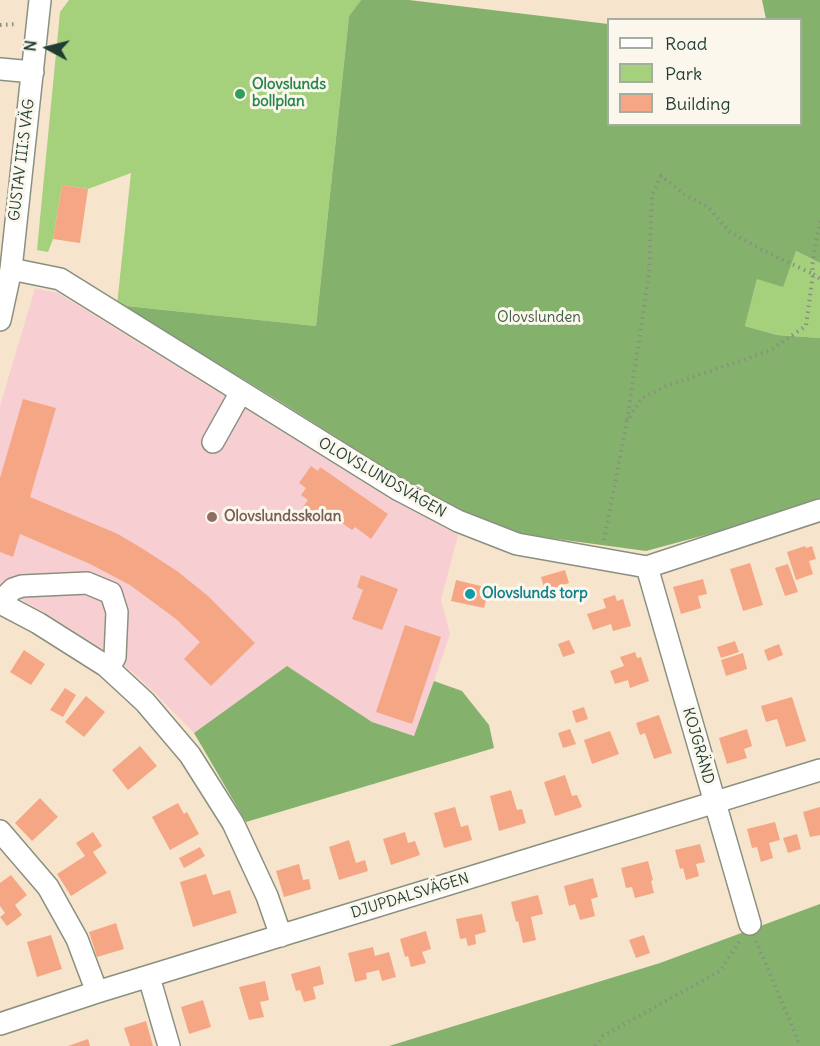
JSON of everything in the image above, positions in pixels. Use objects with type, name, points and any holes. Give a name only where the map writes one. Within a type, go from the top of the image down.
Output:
[{"type":"street","name":"GUSTAV III:S VÄG","points":[[0,320],[11,269],[40,0]]},
{"type":"street","points":[[0,69],[33,72]]},
{"type":"street","name":"OLOVSLUNDSVÄGEN","points":[[11,269],[60,279],[399,490],[458,521],[517,544],[647,567],[820,510]]},
{"type":"street","points":[[213,442],[241,392]]},
{"type":"street","name":"KOJGRÄND","points":[[647,567],[750,924]]},
{"type":"street","points":[[109,668],[115,657],[117,612],[111,593],[87,583],[22,586],[13,589],[2,604],[38,623],[109,668],[145,702],[190,755],[233,823],[267,896],[280,936]]},
{"type":"street","name":"DJUPDALSVÄGEN","points":[[0,1024],[97,992],[820,770]]},
{"type":"street","points":[[0,831],[48,886],[76,939],[97,992]]},
{"type":"street","points":[[149,977],[169,1046]]},
{"type":"path","points":[[601,559],[627,421],[650,273],[652,195],[661,176],[684,194],[708,207],[730,231],[820,279]]},
{"type":"path","points":[[627,421],[642,398],[666,386],[770,351],[806,326],[812,266],[820,221]]},
{"type":"path","points":[[595,1046],[603,1036],[720,971],[750,924]]},
{"type":"path","points":[[750,924],[798,1040],[796,1046]]},
{"type":"shaded area","name":"Olovslundsskolan","points":[[35,288],[58,293],[392,500],[458,535],[441,600],[450,634],[415,736],[372,722],[287,667],[194,733],[151,689],[114,656],[44,612],[0,588],[0,406]]},
{"type":"green space","name":"Olovslunds bollplan","points":[[69,0],[361,0],[349,16],[316,326],[117,305],[131,173],[88,189],[62,185],[53,239],[48,252],[37,250],[60,12]]},
{"type":"green space","name":"Olovslunden","points":[[361,0],[409,0],[607,24],[607,126],[802,126],[802,18],[766,18],[762,0],[820,0],[820,263],[796,251],[783,287],[757,279],[745,326],[777,335],[820,338],[820,504],[646,551],[520,534],[463,511],[406,481],[276,399],[151,323],[117,305],[316,326],[349,16]]},
{"type":"green space","points":[[796,251],[820,263],[820,338],[777,335],[745,326],[757,279]]},
{"type":"green space","points":[[287,666],[372,722],[414,736],[434,681],[462,691],[489,725],[494,748],[246,822],[194,733]]},
{"type":"green space","points":[[820,904],[820,1046],[389,1046],[660,963]]},
{"type":"building","points":[[62,185],[88,189],[80,243],[53,239]]},
{"type":"building","points":[[23,399],[56,408],[30,497],[118,534],[177,571],[208,596],[255,643],[211,686],[184,659],[200,642],[176,619],[130,585],[90,564],[20,534],[13,557],[0,552],[0,478]]},
{"type":"building","points":[[311,466],[318,471],[320,467],[388,514],[371,539],[355,527],[352,530],[329,514],[323,522],[302,508],[308,500],[301,495],[306,488],[299,483]]},
{"type":"building","points":[[805,546],[806,548],[812,546],[816,559],[809,561],[813,574],[796,580],[787,552]]},
{"type":"building","points":[[750,563],[763,605],[743,611],[730,569]]},
{"type":"building","points":[[788,564],[798,592],[785,596],[775,568]]},
{"type":"building","points":[[565,570],[569,583],[545,591],[541,577]]},
{"type":"building","points":[[361,575],[398,589],[382,630],[352,619],[363,590],[357,587]]},
{"type":"building","points":[[703,579],[707,594],[698,596],[701,608],[681,614],[673,587]]},
{"type":"building","name":"Olovslunds torp","points":[[456,580],[489,588],[484,608],[451,601]]},
{"type":"building","points":[[615,595],[617,601],[623,599],[631,626],[613,631],[611,624],[593,630],[587,614],[606,608],[603,599]]},
{"type":"building","points":[[405,625],[441,637],[412,724],[376,712]]},
{"type":"building","points":[[569,640],[575,653],[563,657],[558,644]]},
{"type":"building","points":[[735,641],[739,652],[721,658],[717,647]]},
{"type":"building","points":[[779,644],[783,655],[768,661],[764,650]]},
{"type":"building","points":[[24,650],[45,664],[31,685],[10,672]]},
{"type":"building","points":[[635,652],[637,658],[641,657],[649,681],[630,688],[628,680],[615,684],[610,671],[624,666],[620,657]]},
{"type":"building","points":[[743,653],[747,669],[726,676],[721,660]]},
{"type":"building","points":[[65,688],[76,695],[63,717],[50,710]]},
{"type":"building","points":[[86,696],[105,712],[84,737],[65,722]]},
{"type":"building","points":[[792,697],[806,741],[786,747],[777,719],[766,722],[761,706]]},
{"type":"building","points":[[584,707],[588,719],[576,723],[572,711]]},
{"type":"building","points":[[659,715],[672,753],[654,759],[645,733],[640,735],[636,723]]},
{"type":"building","points":[[570,729],[576,744],[563,748],[558,733]]},
{"type":"building","points":[[747,729],[752,746],[744,749],[747,758],[727,764],[719,738]]},
{"type":"building","points":[[610,731],[619,754],[592,764],[584,740]]},
{"type":"building","points":[[140,746],[157,766],[128,790],[112,770]]},
{"type":"building","points":[[565,775],[572,796],[577,795],[582,807],[555,816],[544,782]]},
{"type":"building","points":[[511,790],[517,810],[522,809],[526,823],[499,831],[490,796]]},
{"type":"building","points":[[40,798],[58,817],[32,841],[15,823]]},
{"type":"building","points":[[178,803],[184,814],[187,812],[199,834],[170,850],[152,817]]},
{"type":"building","points":[[455,807],[461,827],[468,825],[472,840],[444,848],[434,813]]},
{"type":"building","points":[[820,807],[820,835],[810,837],[803,812]]},
{"type":"building","points":[[775,822],[780,840],[769,843],[773,858],[761,862],[757,847],[752,848],[747,829]]},
{"type":"building","points":[[93,832],[102,846],[93,852],[107,873],[71,896],[57,874],[85,856],[76,843]]},
{"type":"building","points":[[405,832],[408,843],[415,841],[420,855],[391,865],[383,839]]},
{"type":"building","points":[[797,834],[801,849],[788,853],[783,838]]},
{"type":"building","points":[[349,840],[356,863],[365,860],[368,871],[339,880],[329,847]]},
{"type":"building","points":[[700,844],[705,862],[696,864],[699,876],[686,880],[683,868],[680,869],[675,850]]},
{"type":"building","points":[[200,847],[205,856],[184,868],[179,858]]},
{"type":"building","points":[[648,861],[654,893],[635,898],[632,887],[626,888],[621,868]]},
{"type":"building","points":[[299,864],[303,880],[309,879],[311,889],[284,897],[276,871]]},
{"type":"building","points":[[206,874],[213,895],[230,890],[237,913],[193,927],[180,882]]},
{"type":"building","points":[[11,875],[27,895],[15,905],[22,915],[7,926],[0,917],[5,913],[0,906],[0,883]]},
{"type":"building","points":[[593,878],[598,897],[591,899],[595,916],[580,920],[575,904],[569,906],[564,886]]},
{"type":"building","points":[[538,895],[543,914],[531,917],[536,940],[523,943],[511,902]]},
{"type":"building","points":[[482,914],[486,932],[475,935],[476,944],[468,946],[466,938],[460,939],[456,919]]},
{"type":"building","points":[[116,923],[124,949],[97,957],[89,932]]},
{"type":"building","points":[[426,931],[431,949],[422,952],[426,963],[411,967],[408,956],[405,957],[400,939]]},
{"type":"building","points":[[51,935],[62,969],[37,977],[27,942]]},
{"type":"building","points":[[644,935],[650,953],[636,958],[629,940]]},
{"type":"building","points":[[373,947],[375,956],[389,952],[396,977],[382,981],[379,970],[366,973],[367,979],[355,982],[348,953]]},
{"type":"building","points":[[320,966],[324,984],[313,987],[316,999],[304,1002],[300,990],[296,991],[291,974]]},
{"type":"building","points":[[265,981],[269,1000],[260,1002],[264,1017],[249,1020],[239,987]]},
{"type":"building","points":[[203,1000],[211,1027],[189,1034],[181,1007]]},
{"type":"building","points":[[146,1021],[153,1046],[130,1046],[124,1028]]},
{"type":"building","points":[[88,1039],[90,1046],[68,1046]]},
{"type":"place","name":"Olovslunds bollplan","points":[[240,94]]},
{"type":"place","name":"Olovslundsskolan","points":[[212,517]]},
{"type":"place","name":"Olovslunds torp","points":[[470,594]]}]
